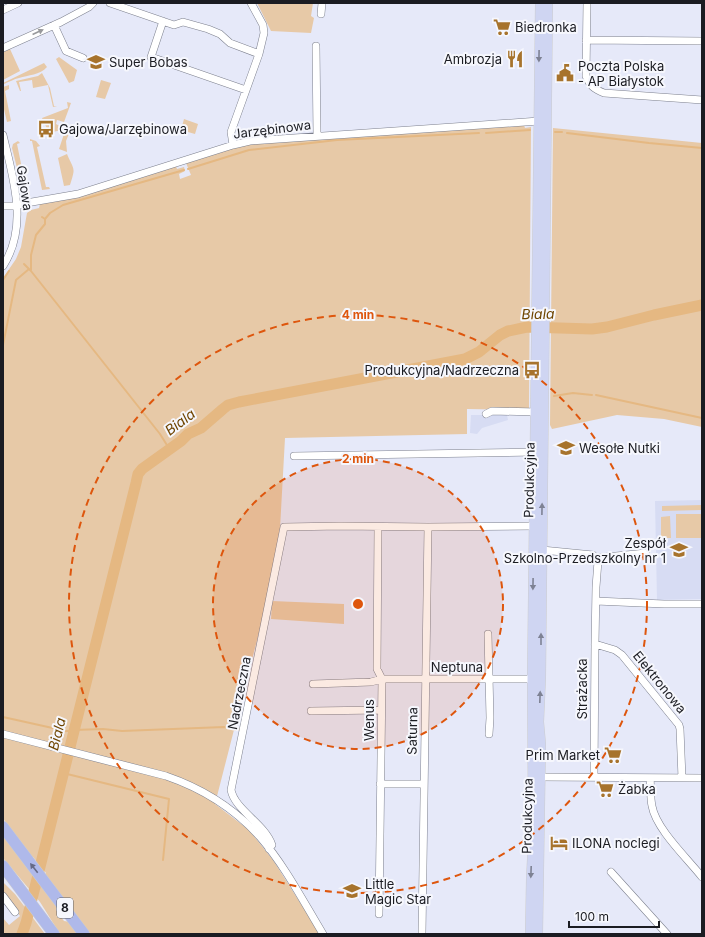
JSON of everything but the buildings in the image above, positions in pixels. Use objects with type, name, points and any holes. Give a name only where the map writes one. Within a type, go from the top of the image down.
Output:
[{"type":"highway","name":"8","points":[[3,827],[84,934]]},
{"type":"highway","name":"8","points":[[3,866],[54,934]]},
{"type":"main road","points":[[540,3],[542,122]]},
{"type":"main road","points":[[542,122],[548,3]]},
{"type":"main road","name":"Produkcyjna","points":[[536,678],[542,550],[540,317],[542,122]]},
{"type":"main road","name":"Produkcyjna","points":[[530,934],[531,878],[539,722],[536,678],[534,526],[536,412],[540,335]]},
{"type":"main road","name":"Produkcyjna","points":[[536,777],[538,934]]},
{"type":"street","points":[[3,10],[18,3]]},
{"type":"street","points":[[110,3],[174,25],[183,22],[208,29],[220,34],[230,43],[259,54]]},
{"type":"street","points":[[233,145],[232,132],[259,54],[265,31],[251,3]]},
{"type":"street","points":[[321,14],[322,3]]},
{"type":"street","points":[[587,3],[586,76],[588,82],[594,89],[604,93],[702,100]]},
{"type":"street","points":[[3,48],[54,25],[89,4]]},
{"type":"street","points":[[164,21],[151,57],[246,90]]},
{"type":"street","points":[[54,25],[66,51],[83,58]]},
{"type":"street","points":[[586,40],[702,41]]},
{"type":"street","points":[[316,46],[317,135]]},
{"type":"street","name":"Jarzębinowa","points":[[3,206],[17,205],[78,194],[250,141],[317,135],[542,122]]},
{"type":"street","name":"Gajowa","points":[[3,135],[17,205],[18,219],[15,239],[11,251],[3,266]]},
{"type":"street","points":[[486,414],[492,411],[536,412]]},
{"type":"street","name":"Produkcyjna","points":[[294,456],[535,452]]},
{"type":"street","points":[[378,527],[534,526]]},
{"type":"street","name":"Nadrzeczna","points":[[269,849],[272,846],[271,841],[259,825],[232,796],[231,790],[284,527],[378,527]]},
{"type":"street","name":"Wenus","points":[[378,527],[377,669],[382,679],[379,914]]},
{"type":"street","name":"Saturna","points":[[422,934],[428,527]]},
{"type":"street","points":[[542,550],[581,553],[593,555],[596,558],[646,553]]},
{"type":"street","name":"Strażacka","points":[[594,777],[595,644],[598,565],[596,558]]},
{"type":"street","points":[[596,601],[702,604]]},
{"type":"street","points":[[488,634],[489,734]]},
{"type":"street","name":"Elektronowa","points":[[595,644],[615,650],[622,655],[679,725],[682,778]]},
{"type":"street","name":"Neptuna","points":[[313,684],[371,682],[382,679],[489,680],[536,678]]},
{"type":"street","points":[[311,711],[381,710]]},
{"type":"street","points":[[3,734],[166,776],[203,792],[246,822],[269,849],[286,873],[323,934]]},
{"type":"street","points":[[536,777],[702,778]]},
{"type":"street","points":[[650,778],[652,806],[657,821],[702,876]]},
{"type":"street","points":[[380,784],[424,784]]},
{"type":"street","points":[[611,872],[667,934]]},
{"type":"street","points":[[3,896],[15,912]]},
{"type":"shaded area","points":[[257,3],[313,3],[311,16],[314,18],[311,33],[271,31]]},
{"type":"shaded area","points":[[10,49],[20,71],[3,80],[3,52]]},
{"type":"shaded area","points":[[59,57],[77,70],[74,81],[69,83],[56,59]]},
{"type":"shaded area","points":[[44,63],[47,67],[41,72],[15,79],[4,84],[3,83]]},
{"type":"shaded area","points":[[42,73],[50,88],[54,106],[57,106],[53,107],[48,85],[33,88],[32,80],[19,82],[20,91],[16,81],[38,76]]},
{"type":"shaded area","points":[[101,80],[111,83],[105,99],[96,97]]},
{"type":"shaded area","points":[[9,85],[9,89],[5,91],[11,121],[7,122],[3,105],[3,87]]},
{"type":"shaded area","points":[[67,102],[71,103],[64,122],[57,120],[56,124],[62,127],[61,130],[49,133],[42,118],[68,108]]},
{"type":"shaded area","points":[[184,119],[198,124],[195,134],[181,130]]},
{"type":"shaded area","points":[[524,125],[525,128],[531,127],[529,410],[467,409],[467,434],[285,438],[280,529],[265,609],[215,804],[249,830],[273,860],[320,934],[89,934],[45,875],[46,873],[33,857],[31,858],[14,836],[3,818],[3,278],[16,259],[21,247],[27,213],[31,210],[39,208],[40,204],[176,166],[177,169],[184,167],[185,171],[179,174],[180,179],[191,175],[186,163],[252,144]]},
{"type":"shaded area","points":[[553,128],[702,143],[702,427],[664,419],[617,415],[552,429],[550,425]]},
{"type":"shaded area","points":[[65,131],[70,131],[66,141],[67,152],[59,149]]},
{"type":"shaded area","points":[[30,139],[36,141],[40,146],[37,147],[46,187],[49,187],[50,189],[42,190],[32,141],[30,141]]},
{"type":"shaded area","points":[[18,141],[20,143],[17,144],[27,193],[30,192],[30,195],[24,196],[12,148],[13,144]]},
{"type":"shaded area","points":[[67,154],[74,171],[70,185],[64,186],[58,158]]},
{"type":"shaded area","points":[[471,415],[507,415],[508,420],[482,428],[477,434],[470,433]]},
{"type":"shaded area","name":"Zespół Szkolno-Przedszkolny nr 1","points":[[702,500],[702,599],[657,600],[655,501]]},
{"type":"shaded area","points":[[702,505],[702,510],[662,511],[662,506]]},
{"type":"shaded area","points":[[676,514],[702,514],[702,538],[676,538]]},
{"type":"shaded area","points":[[670,516],[671,538],[661,538],[661,517]]},
{"type":"shaded area","points":[[272,601],[344,604],[344,624],[271,619]]},
{"type":"shaded area","points":[[3,834],[56,904],[56,910],[64,921],[70,922],[79,934],[60,934],[40,902],[3,858]]},
{"type":"shaded area","points":[[3,882],[15,894],[45,934],[3,934],[3,918],[9,925],[20,916],[3,892]]},
{"type":"waterway","points":[[486,133],[530,130]]},
{"type":"waterway","points":[[555,132],[562,132]]},
{"type":"waterway","points":[[188,169],[249,150],[337,140],[479,133]]},
{"type":"waterway","points":[[567,133],[702,148]]},
{"type":"waterway","points":[[45,219],[50,213],[63,205],[184,170]]},
{"type":"waterway","points":[[31,270],[31,255],[36,235],[45,224],[45,219],[42,217]]},
{"type":"waterway","points":[[24,264],[160,434],[170,450]]},
{"type":"waterway","points":[[3,345],[16,280],[29,269]]},
{"type":"waterway","points":[[3,280],[9,271]]},
{"type":"waterway","name":"Biala","points":[[22,934],[138,474],[142,469],[181,441],[188,434],[201,428],[228,405],[465,359],[479,352],[500,335],[508,331],[527,327],[592,329],[607,327],[702,305]]},
{"type":"waterway","points":[[554,396],[573,393],[592,395]]},
{"type":"waterway","points":[[596,395],[702,418]]},
{"type":"waterway","points":[[3,717],[58,728],[60,731],[68,731],[73,733]]},
{"type":"waterway","points":[[74,730],[103,729],[122,731],[224,727],[237,730],[239,729]]},
{"type":"waterway","points":[[63,773],[169,799],[163,860]]},
{"type":"place","name":"Biedronka","points":[[502,27]]},
{"type":"place","name":"Ambrozja","points":[[515,59]]},
{"type":"place","name":"Super Bobas","points":[[96,62]]},
{"type":"place","name":"Poczta Polska - AP Białystok","points":[[565,73]]},
{"type":"place","name":"Gajowa/Jarzębinowa","points":[[46,129]]},
{"type":"place","name":"Produkcyjna/Nadrzeczna","points":[[532,370]]},
{"type":"place","name":"Wesołe Nutki","points":[[566,448]]},
{"type":"place","name":"Zespół Szkolno-Przedszkolny nr 1","points":[[679,550]]},
{"type":"place","name":"Prim Market","points":[[613,755]]},
{"type":"place","name":"Żabka","points":[[605,789]]},
{"type":"place","name":"ILONA noclegi","points":[[559,843]]},
{"type":"place","name":"Little Magic Star","points":[[352,891]]}]
